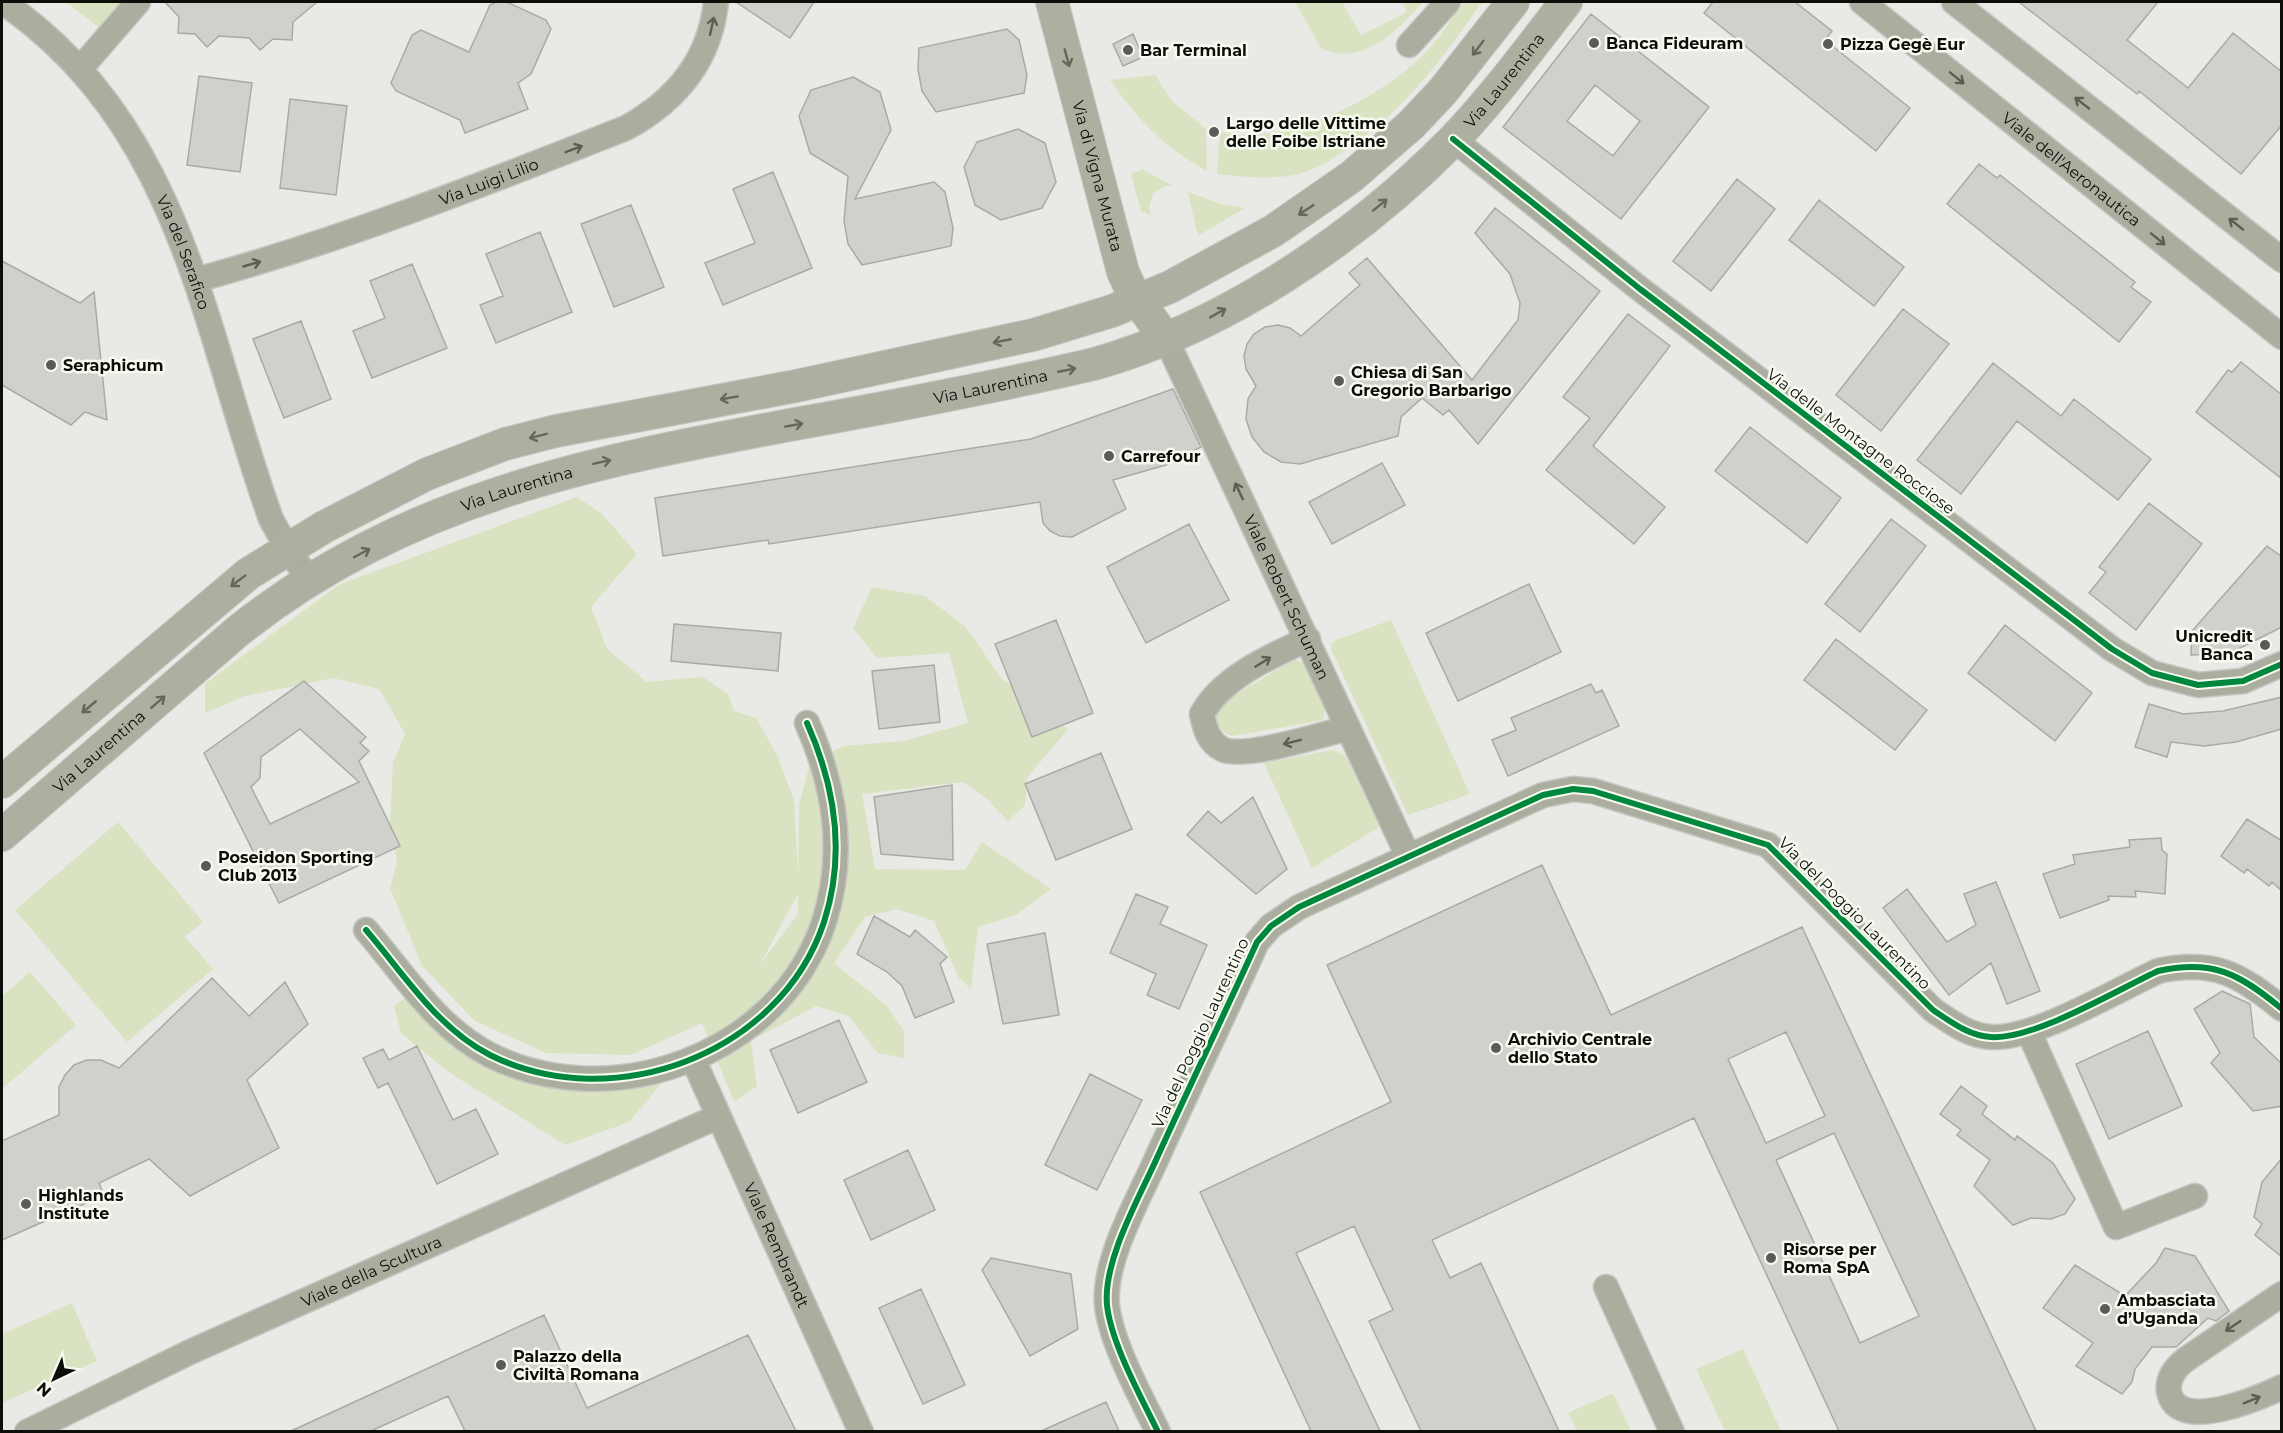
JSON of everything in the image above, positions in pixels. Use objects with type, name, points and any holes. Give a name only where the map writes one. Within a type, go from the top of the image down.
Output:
[{"type":"main road","name":"Via di Vigna Murata","points":[[1052,2],[1125,279],[1166,339]]},
{"type":"main road","points":[[2,782],[222,593],[287,548],[419,477],[505,444],[586,425],[796,386],[1033,335],[1112,312],[1170,287],[1273,231],[1352,177],[1411,125],[1443,91],[1513,2]]},
{"type":"main road","name":"Via Laurentina","points":[[2,835],[238,632],[310,581],[447,510],[554,474],[691,443],[1076,368],[1131,354],[1166,339],[1257,291],[1308,260],[1383,203],[1453,139],[1491,97],[1566,2]]},
{"type":"street","name":"Via del Serafico","points":[[3,2],[42,32],[80,69],[113,110],[140,151],[176,225],[267,509],[287,548]]},
{"type":"street","points":[[80,69],[138,2]]},
{"type":"street","name":"Via Luigi Lilio","points":[[195,280],[313,246],[469,190],[626,128],[646,117],[669,99],[696,67],[710,37],[717,2]]},
{"type":"street","points":[[1409,45],[1448,2]]},
{"type":"street","name":"Viale dell'Aeronautica","points":[[1862,2],[2282,337]]},
{"type":"street","points":[[1954,2],[2282,260]]},
{"type":"street","name":"Via delle Montagne Rocciose","points":[[1453,139],[1705,339],[2112,649],[2152,673],[2198,684],[2243,681],[2282,664]]},
{"type":"street","name":"Viale Robert Schuman","points":[[1166,339],[1408,856]]},
{"type":"street","points":[[287,548],[310,581]]},
{"type":"street","points":[[1308,639],[1280,652],[1218,690],[1202,714],[1212,742],[1223,750],[1250,752],[1348,728]]},
{"type":"street","points":[[366,930],[434,1011],[461,1037],[491,1055],[527,1070],[559,1077],[611,1078],[656,1072],[693,1059],[743,1029],[774,1002],[805,962],[824,922],[834,873],[836,828],[828,779],[807,723]]},
{"type":"street","name":"Via del Poggio Laurentino","points":[[1158,1431],[1130,1372],[1109,1319],[1107,1305],[1110,1272],[1143,1188],[1238,979],[1262,936],[1299,907],[1544,795],[1573,789],[1593,791],[1768,845],[1933,1010],[1967,1032],[1992,1038],[2029,1032],[2158,971],[2179,966],[2205,966],[2234,974],[2256,987],[2282,1009]]},
{"type":"street","points":[[2029,1032],[2116,1227],[2195,1196]]},
{"type":"street","name":"Viale Rembrandt","points":[[693,1059],[717,1117],[861,1431]]},
{"type":"street","name":"Viale della Scultura","points":[[27,1431],[190,1352],[717,1117]]},
{"type":"street","points":[[1606,1287],[1672,1431]]},
{"type":"street","points":[[2282,1294],[2179,1365],[2170,1377],[2169,1386],[2174,1404],[2190,1415],[2200,1417],[2223,1412],[2282,1388]]},
{"type":"green space","points":[[66,2],[122,2],[100,28]]},
{"type":"green space","points":[[1295,2],[1342,2],[1361,35],[1407,12],[1402,2],[1423,2],[1402,24],[1378,43],[1365,50],[1336,53],[1321,48]]},
{"type":"green space","points":[[1464,2],[1482,2],[1439,61],[1407,98],[1371,131],[1345,150],[1320,166],[1289,176],[1248,177],[1217,174],[1220,132],[1247,135],[1276,132],[1306,125],[1365,98],[1392,81],[1415,62],[1434,43]]},
{"type":"green space","points":[[1155,75],[1171,100],[1206,129],[1207,171],[1177,152],[1153,132],[1110,80]]},
{"type":"green space","points":[[1142,169],[1173,186],[1165,186],[1153,193],[1149,208],[1151,215],[1141,211],[1131,174]]},
{"type":"green space","points":[[1188,192],[1221,204],[1245,208],[1198,236]]},
{"type":"green space","points":[[577,497],[602,514],[637,554],[591,607],[607,649],[647,682],[703,677],[728,694],[734,711],[756,718],[777,755],[794,800],[798,876],[799,806],[809,766],[843,746],[903,741],[968,723],[949,653],[877,658],[853,628],[872,587],[925,596],[966,627],[1001,678],[1068,729],[1027,778],[1025,805],[1008,821],[986,798],[963,782],[862,794],[875,869],[965,870],[982,842],[1051,889],[1016,915],[978,927],[971,989],[959,978],[934,921],[896,909],[865,917],[834,963],[887,1006],[904,1031],[904,1058],[878,1053],[849,1016],[816,1006],[751,1041],[757,1086],[734,1102],[702,1023],[631,1055],[546,1053],[475,1021],[422,966],[390,888],[397,861],[390,822],[393,762],[405,734],[379,689],[333,678],[245,696],[205,713],[205,684],[338,585]],"holes":[[[798,894],[798,914],[759,966]]]},
{"type":"green space","points":[[1391,620],[1470,794],[1408,815],[1331,649],[1331,644],[1336,640]]},
{"type":"green space","points":[[1294,659],[1303,662],[1325,709],[1323,720],[1233,736],[1218,730],[1214,717],[1220,704]]},
{"type":"green space","points":[[1332,750],[1344,755],[1349,762],[1379,827],[1312,868],[1264,763]]},
{"type":"green space","points":[[118,822],[203,922],[185,937],[213,969],[127,1042],[15,910]]},
{"type":"green space","points":[[30,972],[76,1025],[2,1089],[2,996]]},
{"type":"green space","points":[[419,987],[469,1039],[590,1075],[642,1062],[661,1084],[629,1122],[565,1145],[447,1071],[401,1033],[394,1006]]},
{"type":"green space","points":[[72,1303],[97,1361],[2,1403],[2,1334]]},
{"type":"green space","points":[[1743,1349],[1781,1431],[1725,1431],[1696,1369]]},
{"type":"green space","points":[[1613,1393],[1631,1431],[1577,1431],[1568,1413]]},
{"type":"building","points":[[165,2],[317,2],[293,22],[292,40],[273,39],[260,50],[249,38],[219,36],[207,47],[195,34],[178,33],[179,17]]},
{"type":"building","points":[[496,2],[507,2],[546,20],[551,29],[531,74],[518,83],[528,109],[465,133],[460,120],[396,91],[391,83],[412,35],[421,30],[469,52],[490,5]]},
{"type":"building","points":[[736,2],[814,2],[790,38]]},
{"type":"building","points":[[1713,2],[1795,2],[1832,31],[1825,40],[1910,108],[1876,151],[1704,13]]},
{"type":"building","points":[[2019,2],[2158,2],[2127,40],[2188,88],[2233,33],[2282,72],[2282,125],[2241,174],[2139,91],[2137,94]]},
{"type":"building","points":[[1591,14],[1709,107],[1621,219],[1503,127]],"holes":[[[1595,85],[1640,121],[1613,156],[1567,121]]]},
{"type":"building","points":[[1007,29],[1019,40],[1027,75],[1024,93],[936,112],[922,91],[918,69],[919,48]]},
{"type":"building","name":"Bar Terminal","points":[[1133,34],[1143,57],[1123,66],[1113,44]]},
{"type":"building","points":[[199,76],[252,83],[240,172],[187,165]]},
{"type":"building","points":[[853,77],[880,92],[891,130],[855,199],[934,182],[945,192],[953,228],[951,246],[862,265],[848,244],[844,221],[848,176],[810,153],[799,116],[811,90]]},
{"type":"building","points":[[290,99],[347,106],[336,195],[280,188]]},
{"type":"building","points":[[1018,129],[1045,143],[1056,182],[1042,208],[1001,220],[975,205],[964,167],[977,142]]},
{"type":"building","points":[[1979,164],[1997,178],[2000,175],[2135,282],[2131,287],[2151,302],[2119,342],[1947,204]]},
{"type":"building","points":[[773,172],[812,268],[723,305],[705,263],[755,243],[733,189]]},
{"type":"building","points":[[1737,179],[1775,209],[1711,291],[1673,261]]},
{"type":"building","points":[[1819,200],[1904,267],[1874,306],[1789,240]]},
{"type":"building","points":[[631,205],[664,287],[614,307],[581,224]]},
{"type":"building","points":[[1495,208],[1600,291],[1478,444],[1449,410],[1443,415],[1422,398],[1401,417],[1398,436],[1300,464],[1281,462],[1264,452],[1252,437],[1246,419],[1248,399],[1256,386],[1246,369],[1244,356],[1247,344],[1254,334],[1265,327],[1278,325],[1290,328],[1301,336],[1360,285],[1349,273],[1367,258],[1472,380],[1518,320],[1520,303],[1510,274],[1475,233]]},
{"type":"building","points":[[540,232],[572,312],[496,343],[480,305],[503,296],[486,254]]},
{"type":"building","name":"Seraphicum","points":[[2,261],[80,303],[94,292],[107,420],[85,412],[71,425],[2,385]]},
{"type":"building","points":[[412,264],[447,348],[372,378],[353,331],[385,318],[370,281]]},
{"type":"building","points":[[1903,309],[1949,344],[1881,431],[1836,395]]},
{"type":"building","points":[[1628,314],[1670,346],[1593,446],[1665,507],[1634,544],[1546,470],[1590,418],[1563,397]]},
{"type":"building","points":[[301,321],[331,399],[284,418],[253,339]]},
{"type":"building","points":[[2241,362],[2282,395],[2282,479],[2196,412],[2228,370],[2232,372]]},
{"type":"building","points":[[1993,363],[2061,416],[2074,399],[2151,459],[2118,500],[2017,421],[1961,494],[1917,460]]},
{"type":"building","points":[[1173,389],[1201,447],[1166,465],[1113,480],[1126,509],[1072,537],[1060,536],[1050,531],[1043,523],[1040,502],[769,544],[768,540],[663,556],[655,498],[1031,439]]},
{"type":"building","points":[[1750,427],[1841,498],[1807,543],[1715,471]]},
{"type":"building","points":[[1382,463],[1405,505],[1332,544],[1309,502]]},
{"type":"building","points":[[2149,503],[2202,544],[2136,630],[2089,593],[2106,572],[2099,567]]},
{"type":"building","points":[[1891,519],[1926,546],[1860,632],[1825,604]]},
{"type":"building","points":[[1189,524],[1229,600],[1146,643],[1107,567]]},
{"type":"building","points":[[2267,546],[2282,557],[2282,627],[2228,654],[2191,655],[2192,631]]},
{"type":"building","points":[[1529,584],[1561,652],[1458,701],[1426,633]]},
{"type":"building","points":[[1056,620],[1093,713],[1032,737],[995,644]]},
{"type":"building","points":[[674,624],[781,633],[778,671],[671,661]]},
{"type":"building","points":[[2005,625],[2092,693],[2055,741],[1968,673]]},
{"type":"building","points":[[1836,639],[1927,710],[1895,750],[1804,680]]},
{"type":"building","points":[[934,665],[940,722],[879,729],[872,671]]},
{"type":"building","points":[[304,681],[366,737],[360,743],[369,751],[359,761],[400,846],[279,903],[204,753]],"holes":[[[300,729],[359,782],[270,824],[251,787],[260,778],[261,757]]]},
{"type":"building","points":[[1591,684],[1596,693],[1602,690],[1619,726],[1508,776],[1492,740],[1516,730],[1511,718]]},
{"type":"building","points":[[2282,697],[2282,729],[2236,742],[2204,746],[2171,742],[2167,757],[2135,747],[2149,704],[2183,714],[2223,711]]},
{"type":"building","points":[[1101,753],[1132,829],[1056,860],[1025,784]]},
{"type":"building","points":[[952,785],[953,860],[881,854],[874,797]]},
{"type":"building","points":[[1253,797],[1287,869],[1256,894],[1187,835],[1208,811],[1221,823]]},
{"type":"building","points":[[2247,819],[2282,841],[2282,891],[2272,882],[2269,886],[2247,869],[2244,873],[2221,856]]},
{"type":"building","points":[[2161,838],[2162,850],[2167,854],[2165,894],[2135,891],[2136,897],[2108,896],[2109,900],[2060,918],[2043,874],[2075,864],[2073,855],[2130,847],[2129,840]]},
{"type":"building","points":[[1542,865],[1611,1015],[1802,927],[2036,1431],[1839,1431],[1694,1118],[1432,1240],[1450,1278],[1481,1263],[1559,1431],[1421,1431],[1369,1321],[1393,1310],[1354,1226],[1296,1253],[1380,1431],[1311,1431],[1200,1192],[1391,1102],[1327,965]],"holes":[[[1786,1032],[1825,1116],[1766,1143],[1728,1059]],[[1834,1133],[1919,1316],[1860,1343],[1776,1160]]]},
{"type":"building","points":[[1996,882],[2040,991],[2007,1004],[1991,963],[1949,995],[1883,908],[1907,889],[1947,942],[1976,925],[1964,894]]},
{"type":"building","points":[[1136,894],[1168,907],[1160,924],[1207,945],[1179,1009],[1147,995],[1156,974],[1110,953]]},
{"type":"building","points":[[874,916],[910,937],[915,930],[947,957],[940,964],[954,1002],[915,1018],[902,986],[887,972],[857,954]]},
{"type":"building","points":[[1045,933],[1059,1015],[1003,1024],[987,944]]},
{"type":"building","points":[[212,978],[249,1016],[285,982],[308,1024],[247,1080],[279,1148],[190,1196],[149,1159],[99,1183],[104,1195],[2,1240],[2,1141],[59,1115],[59,1087],[65,1075],[74,1065],[87,1060],[101,1060],[119,1068]]},
{"type":"building","points":[[2222,991],[2250,1004],[2254,1037],[2282,1064],[2282,1106],[2253,1111],[2211,1063],[2220,1053],[2194,1009]]},
{"type":"building","points":[[839,1020],[867,1082],[798,1113],[770,1050]]},
{"type":"building","points":[[2148,1031],[2182,1106],[2109,1139],[2076,1064]]},
{"type":"building","points":[[417,1046],[453,1120],[476,1109],[498,1154],[437,1184],[388,1083],[378,1088],[363,1058],[383,1049],[389,1060]]},
{"type":"building","points":[[1090,1074],[1142,1100],[1097,1190],[1045,1165]]},
{"type":"building","points":[[1961,1086],[1987,1106],[1982,1114],[2015,1140],[2017,1136],[2053,1163],[2075,1199],[2065,1214],[2051,1219],[2031,1218],[2013,1225],[1974,1186],[1990,1160],[1957,1135],[1961,1130],[1940,1114]]},
{"type":"building","points":[[908,1150],[935,1210],[871,1240],[844,1180]]},
{"type":"building","points":[[2282,1158],[2282,1257],[2255,1235],[2262,1224],[2254,1217],[2262,1182]]},
{"type":"building","points":[[2165,1248],[2195,1256],[2229,1311],[2216,1321],[2208,1318],[2176,1347],[2152,1347],[2135,1369],[2132,1382],[2122,1394],[2076,1366],[2093,1343],[2043,1308],[2075,1265],[2125,1296],[2156,1263]]},
{"type":"building","points":[[991,1258],[1071,1274],[1078,1329],[1030,1356],[982,1270]]},
{"type":"building","points":[[921,1289],[965,1385],[923,1404],[879,1308]]},
{"type":"building","name":"Palazzo della Civiltà Romana","points":[[544,1315],[587,1408],[748,1335],[796,1431],[465,1431],[448,1396],[371,1431],[291,1431]]},
{"type":"building","points":[[1106,1402],[1119,1431],[1041,1431]]},
{"type":"cycle path","points":[[1453,139],[1640,289],[2112,649],[2152,673],[2198,685],[2243,681],[2282,664]]},
{"type":"cycle path","points":[[366,930],[437,1015],[471,1044],[490,1055],[538,1072],[587,1079],[638,1075],[686,1061],[731,1039],[770,1007],[802,968],[824,922],[835,871],[834,821],[825,771],[807,723]]},
{"type":"cycle path","points":[[1158,1432],[1114,1336],[1107,1305],[1110,1269],[1123,1231],[1257,942],[1271,926],[1299,907],[1543,795],[1573,789],[1593,791],[1768,845],[1933,1010],[1975,1034],[1991,1037],[2009,1036],[2029,1031],[2075,1012],[2158,971],[2177,968],[2195,967],[2225,972],[2253,987],[2282,1009]]},
{"type":"place","name":"Banca Fideuram","points":[[1594,43]]},
{"type":"place","name":"Pizza Gegè Eur","points":[[1828,44]]},
{"type":"place","name":"Bar Terminal","points":[[1128,50]]},
{"type":"place","name":"Largo delle Vittime delle Foibe Istriane","points":[[1214,132]]},
{"type":"place","name":"Seraphicum","points":[[51,365]]},
{"type":"place","name":"Chiesa di San Gregorio Barbarigo","points":[[1339,381]]},
{"type":"place","name":"Carrefour","points":[[1109,456]]},
{"type":"place","name":"Unicredit Banca","points":[[2265,645]]},
{"type":"place","name":"Poseidon Sporting Club 2013","points":[[206,866]]},
{"type":"place","name":"Archivio Centrale dello Stato","points":[[1496,1048]]},
{"type":"place","name":"Highlands Institute","points":[[26,1204]]},
{"type":"place","name":"Risorse per Roma SpA","points":[[1771,1258]]},
{"type":"place","name":"Ambasciata d’Uganda","points":[[2105,1309]]},
{"type":"place","name":"Palazzo della Civiltà Romana","points":[[501,1365]]}]
